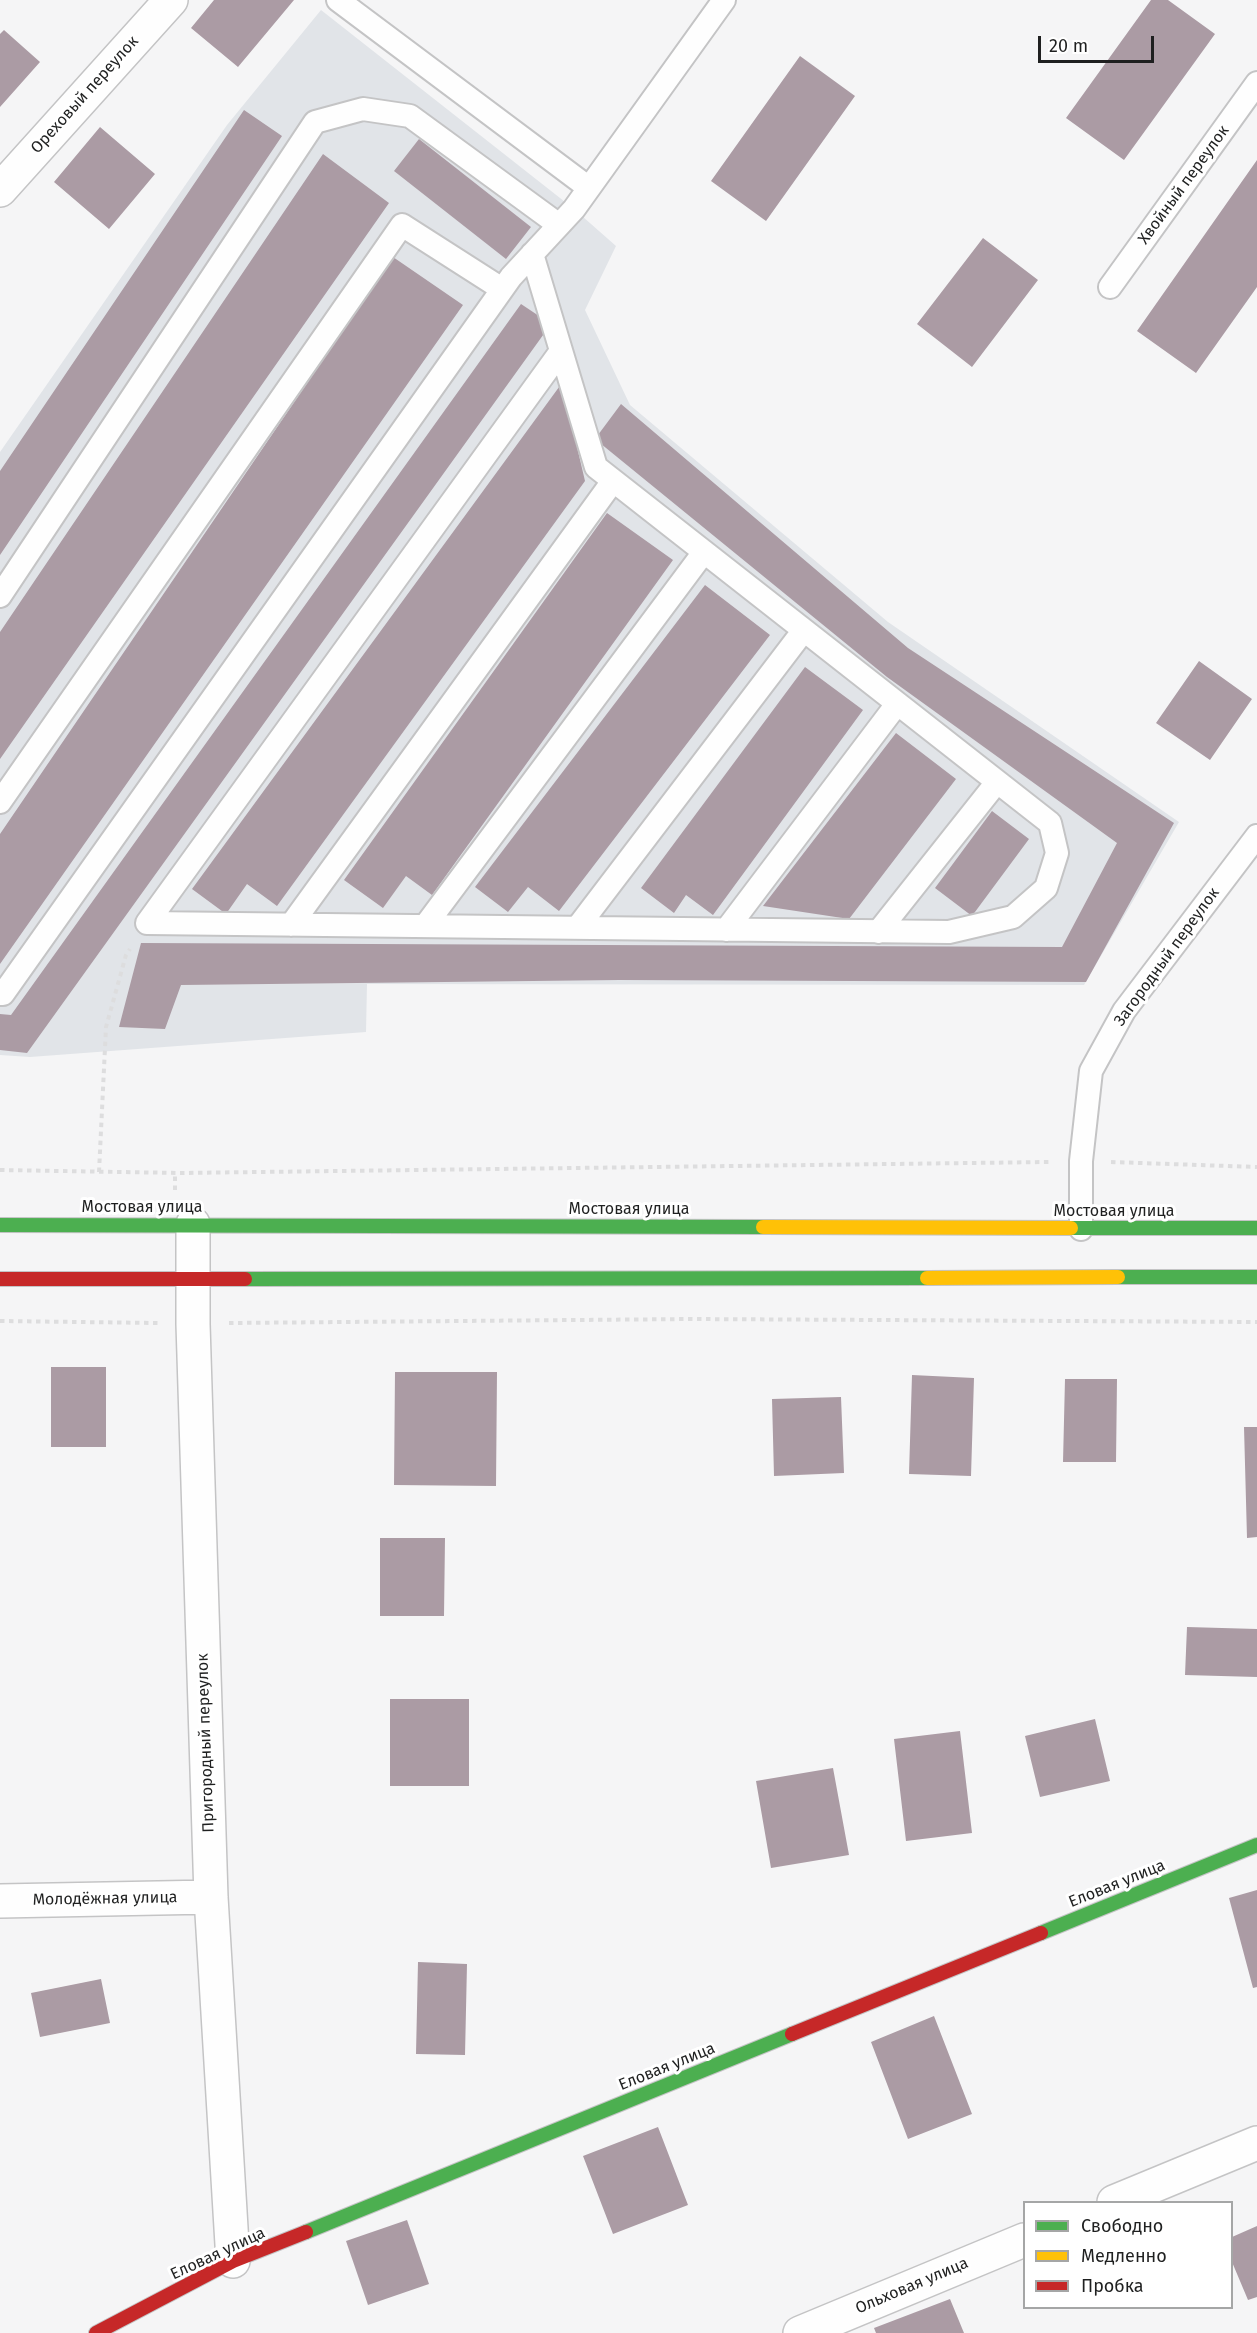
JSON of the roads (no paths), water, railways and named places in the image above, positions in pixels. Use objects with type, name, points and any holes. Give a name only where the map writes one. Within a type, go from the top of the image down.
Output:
[{"type":"main road","name":"Мостовая улица","points":[[0,1225],[1257,1228]]},
{"type":"main road","points":[[0,1279],[1257,1277]]},
{"type":"main road","name":"Еловая улица","points":[[96,2333],[233,2261],[1257,1845]]},
{"type":"street","name":"Ореховый переулок","points":[[0,190],[171,0]]},
{"type":"street","name":"Пригородный переулок","points":[[193,1224],[193,1324],[211,1898],[233,2261]]},
{"type":"street","name":"Молодёжная улица","points":[[0,1901],[211,1898]]},
{"type":"street","points":[[1116,2201],[1257,2143]]},
{"type":"street","name":"Ольховая улица","points":[[800,2333],[1023,2240]]},
{"type":"lane","points":[[338,0],[589,188]]},
{"type":"lane","points":[[0,994],[3,994],[502,290],[589,188],[724,0]]},
{"type":"lane","name":"Хвойный переулок","points":[[1110,287],[1257,83]]},
{"type":"lane","points":[[0,596],[315,122],[363,109],[410,117],[559,225]]},
{"type":"lane","points":[[0,802],[402,225],[502,290]]},
{"type":"lane","points":[[532,254],[596,467],[1050,823],[1057,853],[1046,888],[1013,917],[949,932],[147,922],[561,351]]},
{"type":"lane","points":[[291,925],[613,481]]},
{"type":"lane","points":[[424,926],[704,552]]},
{"type":"lane","points":[[577,928],[804,630]]},
{"type":"lane","points":[[726,930],[897,704]]},
{"type":"lane","points":[[878,932],[997,782]]},
{"type":"lane","name":"Загородный переулок","points":[[1080,1229],[1081,1161],[1091,1071],[1124,1011],[1257,836]]}]
